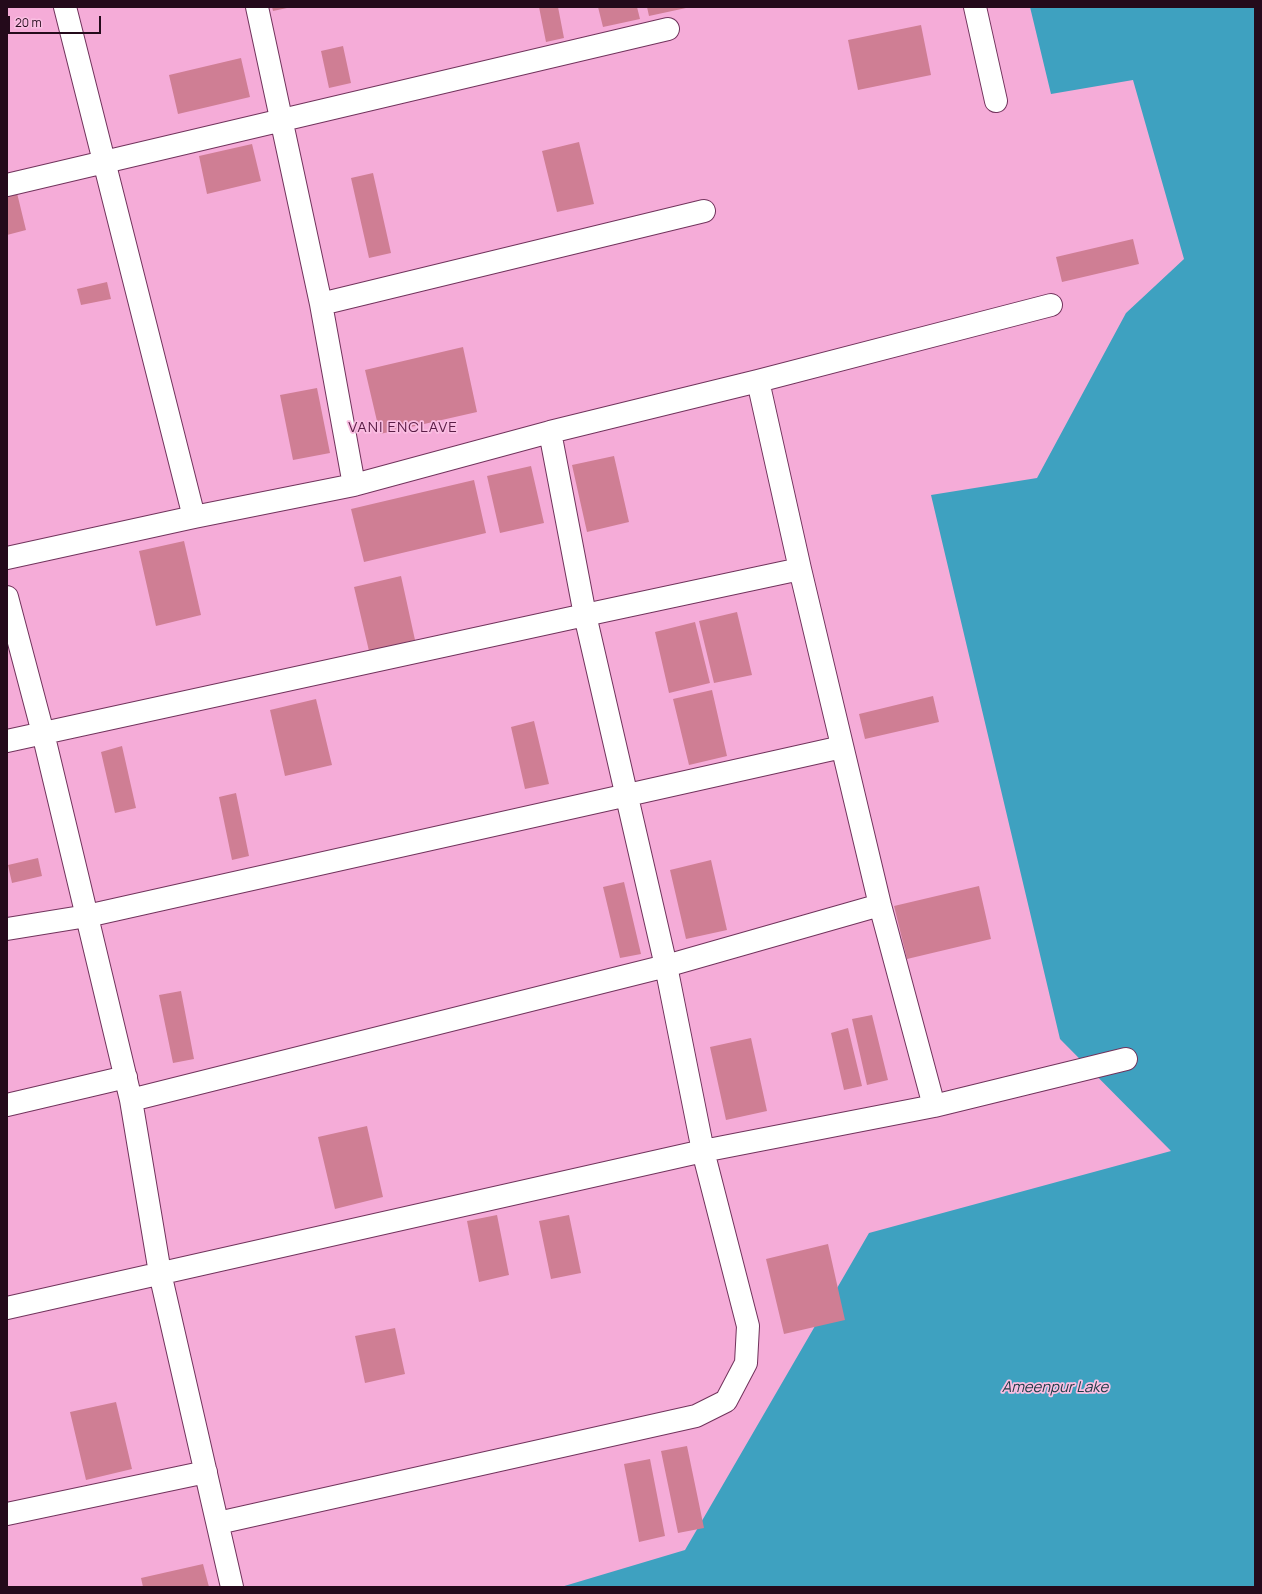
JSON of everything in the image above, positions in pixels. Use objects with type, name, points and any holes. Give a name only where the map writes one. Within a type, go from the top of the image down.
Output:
[{"type":"street","points":[[65,7],[194,517]]},
{"type":"street","points":[[257,7],[321,304],[354,485]]},
{"type":"street","points":[[975,7],[996,101]]},
{"type":"street","points":[[7,185],[668,28]]},
{"type":"street","points":[[321,304],[704,211]]},
{"type":"street","points":[[7,558],[194,517],[354,485],[550,432],[758,381],[1051,305]]},
{"type":"street","points":[[758,381],[800,569],[880,905],[934,1106]]},
{"type":"street","points":[[218,1523],[696,1416],[726,1401],[746,1364],[748,1326],[703,1151],[666,966],[585,615],[550,432]]},
{"type":"street","points":[[7,741],[800,569]]},
{"type":"street","points":[[7,597],[43,733],[126,1077],[160,1273],[232,1587]]},
{"type":"street","points":[[7,929],[86,916],[842,746]]},
{"type":"street","points":[[131,1100],[666,966],[880,905]]},
{"type":"street","points":[[7,1308],[703,1151],[934,1106],[1126,1059]]},
{"type":"street","points":[[7,1105],[126,1077]]},
{"type":"street","points":[[7,1514],[206,1472]]},
{"type":"water","name":"Ameenpur Lake","points":[[1030,7],[1255,7],[1255,1587],[561,1587],[685,1550],[869,1233],[1171,1151],[1060,1039],[931,495],[1037,478],[1126,313],[1184,259],[1133,80],[1051,94]]},
{"type":"building","points":[[272,7],[287,7],[287,8],[273,11]]},
{"type":"building","points":[[539,7],[558,7],[564,38],[546,42]]},
{"type":"building","points":[[598,7],[637,7],[640,19],[603,27]]},
{"type":"building","points":[[647,7],[686,7],[686,8],[649,16]]},
{"type":"building","points":[[921,25],[931,75],[858,90],[848,40]]},
{"type":"building","points":[[343,46],[351,83],[329,88],[321,51]]},
{"type":"building","points":[[241,58],[250,97],[178,114],[169,75]]},
{"type":"building","points":[[579,142],[594,204],[557,212],[542,151]]},
{"type":"building","points":[[252,144],[261,181],[207,194],[199,156]]},
{"type":"building","points":[[373,173],[391,253],[369,258],[351,178]]},
{"type":"building","points":[[17,193],[26,230],[7,235],[7,195]]},
{"type":"building","points":[[1133,239],[1139,264],[1062,282],[1056,257]]},
{"type":"building","points":[[107,282],[111,299],[81,305],[77,289]]},
{"type":"building","points":[[463,347],[477,412],[380,434],[365,370]]},
{"type":"building","points":[[317,388],[330,453],[293,460],[280,395]]},
{"type":"building","points":[[614,456],[629,522],[587,532],[572,465]]},
{"type":"building","points":[[531,466],[544,523],[500,533],[487,476]]},
{"type":"building","points":[[474,480],[486,533],[364,562],[351,509]]},
{"type":"building","points":[[184,541],[201,615],[156,626],[139,551]]},
{"type":"building","points":[[401,576],[415,640],[369,651],[354,587]]},
{"type":"building","points":[[737,612],[752,675],[714,683],[699,621]]},
{"type":"building","points":[[695,622],[710,683],[669,693],[655,632]]},
{"type":"building","points":[[712,690],[727,756],[689,765],[673,699]]},
{"type":"building","points":[[933,696],[939,722],[865,739],[859,714]]},
{"type":"building","points":[[316,699],[332,765],[285,776],[270,710]]},
{"type":"building","points":[[534,721],[549,784],[525,789],[511,727]]},
{"type":"building","points":[[122,746],[136,808],[115,813],[101,752]]},
{"type":"building","points":[[236,793],[249,856],[232,860],[219,797]]},
{"type":"building","points":[[38,858],[42,876],[12,883],[8,865]]},
{"type":"building","points":[[711,860],[727,930],[686,939],[670,870]]},
{"type":"building","points":[[624,882],[641,954],[620,958],[603,887]]},
{"type":"building","points":[[979,886],[991,939],[907,959],[894,906]]},
{"type":"building","points":[[181,991],[194,1059],[173,1063],[159,995]]},
{"type":"building","points":[[872,1015],[888,1080],[867,1085],[852,1019]]},
{"type":"building","points":[[848,1028],[862,1086],[844,1090],[831,1033]]},
{"type":"building","points":[[751,1038],[767,1111],[726,1120],[710,1047]]},
{"type":"building","points":[[367,1126],[383,1197],[335,1209],[318,1137]]},
{"type":"building","points":[[497,1215],[509,1275],[479,1282],[467,1221]]},
{"type":"building","points":[[569,1215],[581,1273],[551,1279],[539,1221]]},
{"type":"building","points":[[828,1244],[845,1320],[784,1334],[766,1259]]},
{"type":"building","points":[[395,1328],[405,1374],[365,1383],[355,1336]]},
{"type":"building","points":[[116,1402],[132,1469],[86,1480],[70,1412]]},
{"type":"building","points":[[687,1446],[704,1528],[678,1533],[661,1451]]},
{"type":"building","points":[[650,1459],[665,1536],[639,1542],[624,1464]]},
{"type":"building","points":[[203,1564],[209,1587],[143,1587],[141,1578]]},
{"type":"district","name":"VANI ENCLAVE","points":[[403,428]]}]
